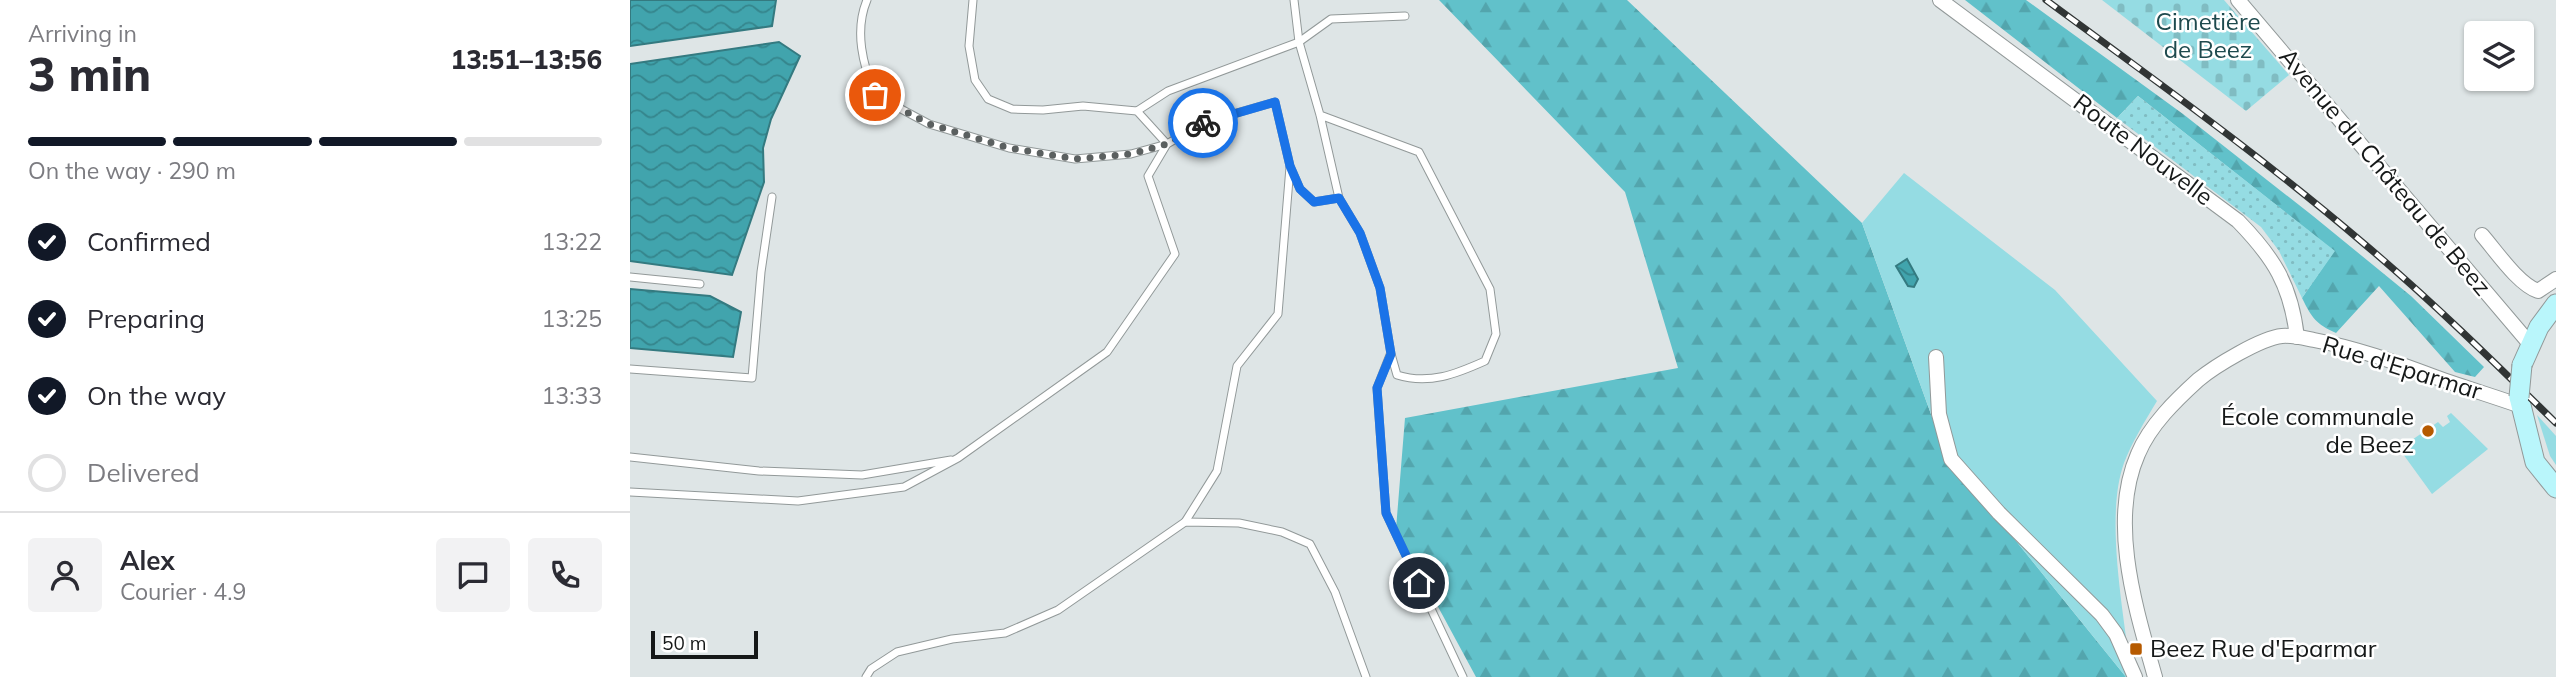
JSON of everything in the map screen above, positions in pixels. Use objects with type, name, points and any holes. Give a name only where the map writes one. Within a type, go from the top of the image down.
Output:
[{"type":"main road","points":[[2556,304],[2539,327],[2522,365],[2520,402],[2535,462],[2556,488]]},
{"type":"street","name":"Route Nouvelle","points":[[1940,0],[2238,221],[2264,247],[2280,276],[2294,306],[2297,337]]},
{"type":"street","name":"Avenue du Château de Beez","points":[[2238,0],[2530,344]]},
{"type":"street","points":[[2482,235],[2525,284],[2534,290],[2538,291],[2556,279]]},
{"type":"street","name":"Rue d'Eparmar","points":[[2154,677],[2133,597],[2126,540],[2128,489],[2138,453],[2155,426],[2185,392],[2210,370],[2242,352],[2280,336],[2297,337],[2390,359],[2520,402]]},
{"type":"street","points":[[1936,357],[1939,414],[1951,458],[1998,513],[2102,615],[2116,634],[2135,677]]},
{"type":"lane","points":[[867,0],[860,16],[863,64],[875,95],[929,124],[1009,148],[1075,159],[1131,154],[1167,144],[1205,122],[1275,102],[1290,166],[1300,189],[1314,202],[1339,198]]},
{"type":"lane","points":[[973,0],[969,46],[975,79],[988,99],[1012,108],[1043,110],[1083,106],[1136,111],[1168,91],[1299,42],[1331,19],[1405,16]]},
{"type":"lane","points":[[1294,0],[1299,42],[1320,115],[1339,198],[1360,233],[1380,288],[1397,375],[1417,381],[1460,372],[1485,361],[1496,334],[1490,289],[1419,152],[1320,115]]},
{"type":"lane","points":[[1136,111],[1167,144]]},
{"type":"lane","points":[[630,492],[798,501],[904,486],[958,458],[1107,352],[1175,254],[1148,176],[1167,144]]},
{"type":"lane","points":[[866,677],[897,652],[952,639],[1005,633],[1058,610],[1185,522],[1217,471],[1237,366],[1278,314],[1290,166]]},
{"type":"lane","points":[[630,369],[752,378],[761,272],[772,197]]},
{"type":"lane","points":[[630,277],[700,284]]},
{"type":"lane","points":[[1391,354],[1377,388],[1386,513],[1463,677]]},
{"type":"lane","points":[[630,457],[759,471],[862,475],[958,458]]},
{"type":"lane","points":[[1185,522],[1239,523],[1282,532],[1310,544],[1335,593],[1366,677]]},
{"type":"green space","points":[[1439,0],[1627,0],[1862,223],[1945,453],[2126,677],[1476,677],[1396,529],[1405,418],[1678,368],[1625,192]]},
{"type":"green space","points":[[1965,0],[2026,0],[2183,114],[2313,216],[2411,296],[2484,367],[2475,377],[2455,372],[2379,286],[2336,333],[2324,327],[2312,315],[2302,298],[2334,251],[2138,96],[2117,118]]},
{"type":"green space","name":"Cimetière de Beez","points":[[2102,0],[2224,0],[2289,75],[2246,111]]},
{"type":"green space","points":[[2138,96],[2335,251],[2302,298],[2279,251],[2261,227],[2117,118]]},
{"type":"green space","points":[[1904,173],[2055,290],[2157,401],[2135,439],[2124,463],[2118,486],[2116,540],[2131,677],[2126,677],[1945,453],[1862,223]]},
{"type":"green space","points":[[2451,413],[2488,449],[2432,494],[2403,454],[2409,449],[2406,444],[2438,422],[2443,427],[2450,422],[2447,416]]},
{"type":"green space","points":[[2537,415],[2556,436],[2556,465],[2550,456]]},
{"type":"water","points":[[630,0],[776,0],[772,26],[630,46]]},
{"type":"water","points":[[779,42],[800,56],[771,119],[763,148],[764,182],[732,275],[630,261],[630,64]]},
{"type":"water","points":[[1907,259],[1918,279],[1914,287],[1908,286],[1896,266]]},
{"type":"water","points":[[630,289],[710,296],[741,312],[733,357],[630,348]]},
{"type":"railway","points":[[2046,0],[2206,118],[2324,210],[2437,308],[2556,423]]},
{"type":"way so far","points":[[875,95],[929,124],[1009,148],[1075,159],[1131,154],[1167,144],[1203,123]]},
{"type":"place","name":"École communale de Beez","points":[[2428,431]]},
{"type":"place","name":"Beez Rue d'Eparmar","points":[[2136,649]]},
{"type":"route","points":[[1203,123],[1275,102],[1290,166],[1300,189],[1314,202],[1339,198],[1360,233],[1380,288],[1391,354],[1377,388],[1386,513],[1419,583]]}]
